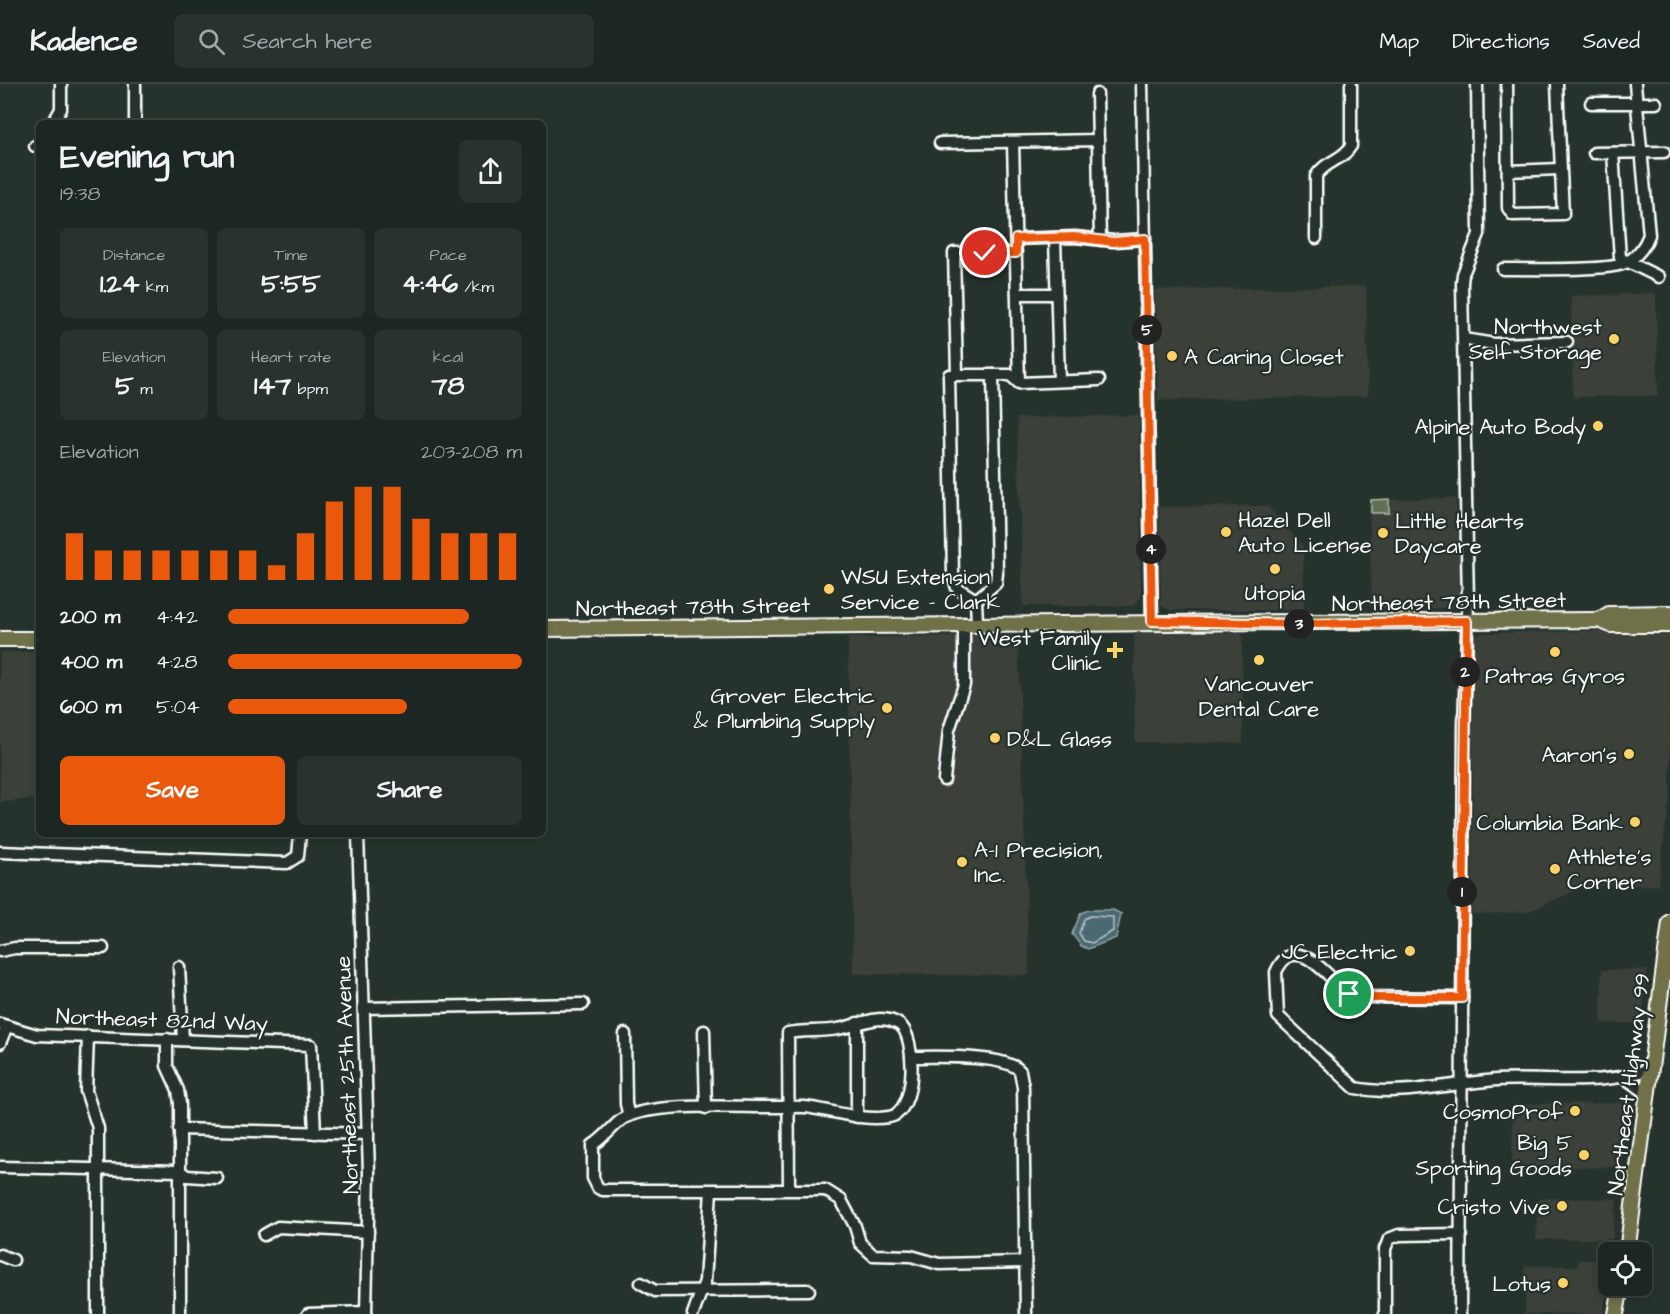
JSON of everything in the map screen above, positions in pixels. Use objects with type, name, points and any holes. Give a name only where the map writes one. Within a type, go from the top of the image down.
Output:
[{"type":"main road","name":"Northeast 78th Street","points":[[1599,620],[1609,614],[1670,613]]},
{"type":"main road","name":"Northeast 78th Street","points":[[546,629],[1152,621],[1308,624],[1599,620],[1611,626],[1670,625]]},
{"type":"main road","points":[[0,639],[36,639]]},
{"type":"main road","name":"Northeast Highway 99","points":[[1628,1242],[1651,1068],[1664,1009],[1670,922]]},
{"type":"main road","points":[[1616,1314],[1619,1296]]},
{"type":"street","points":[[55,120],[61,109],[61,84]]},
{"type":"street","points":[[135,84],[135,120]]},
{"type":"street","points":[[1142,84],[1152,621]]},
{"type":"street","points":[[1316,238],[1316,176],[1325,165],[1345,155],[1351,146],[1351,84]]},
{"type":"street","points":[[1460,1314],[1467,621],[1463,274],[1479,238],[1477,84]]},
{"type":"street","points":[[1507,84],[1510,213],[1563,214],[1559,169],[1557,84]]},
{"type":"street","points":[[1503,269],[1616,267],[1629,261],[1645,246],[1649,235],[1635,84]]},
{"type":"street","points":[[1097,94],[1100,240]]},
{"type":"street","points":[[1591,103],[1656,103]]},
{"type":"street","points":[[940,143],[1098,140]]},
{"type":"street","points":[[1013,142],[1019,383]]},
{"type":"street","points":[[1594,153],[1664,152]]},
{"type":"street","points":[[1613,153],[1620,258],[1659,277]]},
{"type":"street","points":[[1508,171],[1559,169]]},
{"type":"street","points":[[1054,238],[1059,381]]},
{"type":"street","points":[[1016,239],[1145,239]]},
{"type":"street","points":[[957,374],[954,253],[1016,253]]},
{"type":"street","points":[[1017,294],[1056,294]]},
{"type":"street","points":[[1464,339],[1494,344],[1567,342]]},
{"type":"street","points":[[976,600],[957,588],[953,575],[949,375],[1010,375],[1019,383],[1099,380]]},
{"type":"street","points":[[944,780],[949,730],[964,685],[970,623],[976,600],[996,584],[993,375]]},
{"type":"street","points":[[0,852],[287,863],[298,856],[300,837]]},
{"type":"street","name":"Northeast 25th Avenue","points":[[358,837],[368,1134],[366,1313]]},
{"type":"street","points":[[0,951],[15,948],[103,948]]},
{"type":"street","points":[[1462,998],[1356,997],[1346,992],[1310,958],[1292,956],[1282,963],[1276,972],[1277,1014],[1355,1088],[1418,1089],[1498,1080],[1625,1078],[1651,1068]]},
{"type":"street","points":[[179,967],[183,1040]]},
{"type":"street","points":[[364,1008],[583,1004]]},
{"type":"street","points":[[789,1189],[788,1107],[788,1033],[838,1029],[863,1020],[887,1021],[902,1026],[906,1032],[911,1057],[909,1099],[903,1110],[889,1118],[842,1116],[812,1108],[788,1107],[653,1109],[629,1116],[619,1122],[601,1141],[593,1145],[593,1179],[598,1188],[603,1190],[825,1190],[834,1194],[850,1214],[860,1243],[873,1254],[911,1256],[939,1264],[1025,1262]]},
{"type":"street","points":[[857,1023],[857,1117]]},
{"type":"street","points":[[0,1043],[6,1026]]},
{"type":"street","name":"Northeast 82nd Way","points":[[6,1026],[38,1035],[311,1046],[315,1133]]},
{"type":"street","points":[[704,1031],[706,1108]]},
{"type":"street","points":[[625,1034],[626,1104],[629,1116]]},
{"type":"street","points":[[88,1036],[86,1091],[98,1122],[98,1314]]},
{"type":"street","points":[[167,1039],[167,1066],[180,1097],[180,1314]]},
{"type":"street","points":[[911,1057],[941,1056],[1005,1062],[1015,1066],[1022,1077],[1026,1314]]},
{"type":"street","points":[[1625,1078],[1648,1094]]},
{"type":"street","points":[[179,1129],[368,1134]]},
{"type":"street","points":[[0,1167],[180,1171],[187,1176],[217,1178]]},
{"type":"street","points":[[693,1314],[705,1281],[711,1191]]},
{"type":"street","points":[[264,1235],[278,1227],[368,1232]]},
{"type":"street","points":[[1385,1314],[1384,1249],[1389,1239],[1399,1235],[1461,1234]]},
{"type":"street","points":[[0,1256],[13,1260]]},
{"type":"street","points":[[640,1283],[655,1291],[809,1290]]},
{"type":"street","points":[[308,1314],[366,1313]]},
{"type":"shaded area","points":[[1366,286],[1368,396],[1158,400],[1155,290]]},
{"type":"shaded area","name":"Northwest Self Storage","points":[[1656,293],[1658,396],[1573,397],[1571,296]]},
{"type":"shaded area","points":[[1139,415],[1141,598],[1133,606],[1023,606],[1017,418]]},
{"type":"shaded area","points":[[1456,498],[1462,604],[1457,608],[1372,609],[1369,500]]},
{"type":"shaded area","points":[[1267,506],[1303,546],[1304,610],[1169,610],[1161,605],[1159,507]]},
{"type":"shaded area","points":[[1581,631],[1670,634],[1670,793],[1658,885],[1586,886],[1527,912],[1472,914],[1473,640],[1482,633]]},
{"type":"shaded area","points":[[1134,632],[1242,633],[1243,743],[1135,742]]},
{"type":"shaded area","points":[[1018,635],[1029,975],[853,974],[848,638]]},
{"type":"shaded area","points":[[0,652],[36,652],[36,810],[34,799],[0,802]]},
{"type":"shaded area","points":[[1602,970],[1648,970],[1641,1023],[1601,1023]]},
{"type":"shaded area","points":[[1630,1103],[1620,1167],[1512,1168],[1513,1104]]},
{"type":"shaded area","points":[[1539,1198],[1617,1199],[1612,1239],[1536,1239]]},
{"type":"shaded area","points":[[1579,1260],[1598,1260],[1598,1296],[1606,1296],[1603,1314],[1525,1314],[1525,1266],[1578,1266]]},
{"type":"green space","points":[[1389,499],[1389,513],[1371,513],[1371,500]]},
{"type":"water","points":[[1088,910],[1113,910],[1121,914],[1116,938],[1088,949],[1081,946],[1072,934],[1081,913]]},
{"type":"place","name":"Northwest Self Storage","points":[[1614,339]]},
{"type":"place","name":"A Caring Closet","points":[[1172,356]]},
{"type":"place","name":"Alpine Auto Body","points":[[1598,426]]},
{"type":"place","name":"Hazel Dell Auto License","points":[[1226,532]]},
{"type":"place","name":"Little Hearts Daycare","points":[[1383,533]]},
{"type":"place","name":"Utopia","points":[[1275,569]]},
{"type":"place","name":"WSU Extension Service - Clark","points":[[829,589]]},
{"type":"place","name":"West Family Clinic","points":[[1115,650]]},
{"type":"place","name":"Patras Gyros","points":[[1555,652]]},
{"type":"place","name":"Vancouver Dental Care","points":[[1259,660]]},
{"type":"place","name":"Grover Electric & Plumbing Supply","points":[[887,708]]},
{"type":"place","name":"D&L Glass","points":[[995,738]]},
{"type":"place","name":"Aaron's","points":[[1629,754]]},
{"type":"place","name":"Columbia Bank","points":[[1635,822]]},
{"type":"place","name":"A-1 Precision, Inc.","points":[[962,862]]},
{"type":"place","name":"Athlete's Corner","points":[[1555,869]]},
{"type":"place","name":"JC Electric","points":[[1410,951]]},
{"type":"place","name":"CosmoProf","points":[[1575,1111]]},
{"type":"place","name":"Big 5 Sporting Goods","points":[[1584,1155]]},
{"type":"place","name":"Cristo Vive","points":[[1562,1206]]},
{"type":"place","name":"Lotus","points":[[1563,1283]]},
{"type":"route","points":[[985,253],[1016,253],[1016,239],[1075,237],[1114,242],[1145,239],[1152,621],[1308,624],[1467,621],[1462,998],[1360,998],[1349,994]]}]
